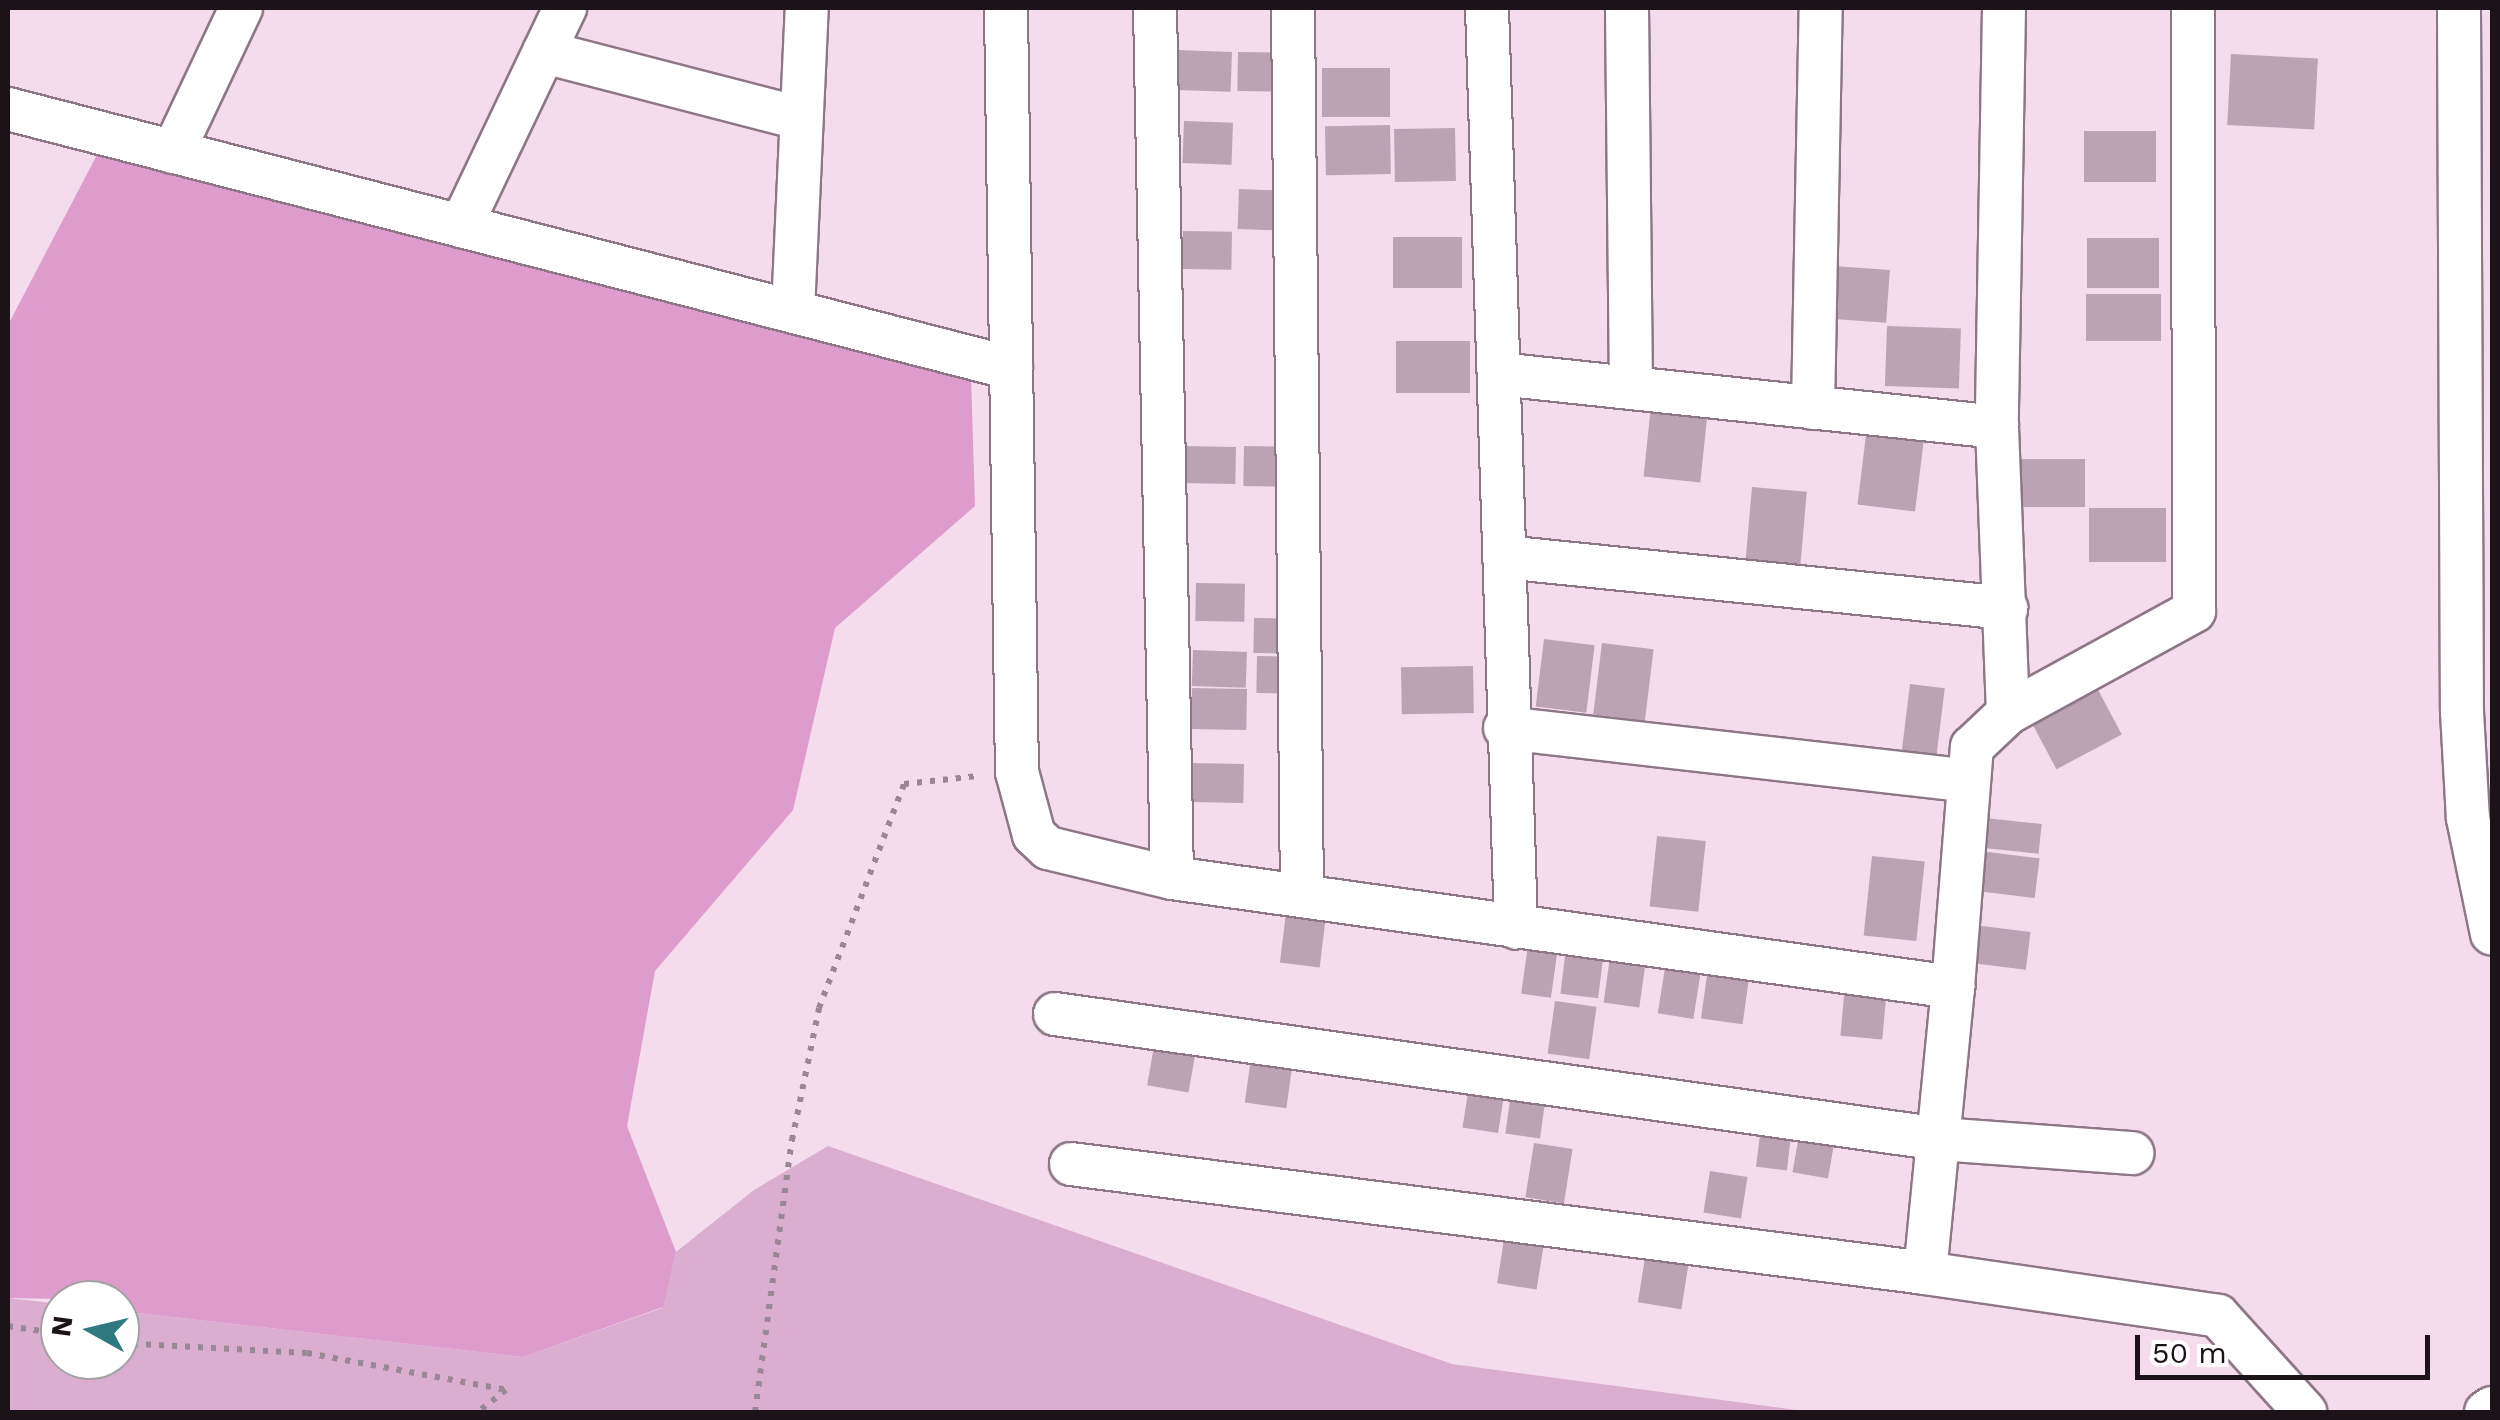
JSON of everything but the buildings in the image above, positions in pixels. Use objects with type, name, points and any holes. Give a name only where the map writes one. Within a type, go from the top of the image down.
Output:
[{"type":"street","points":[[174,152],[241,8]]},
{"type":"street","points":[[461,226],[565,8]]},
{"type":"street","points":[[793,311],[807,8]]},
{"type":"street","points":[[1006,8],[1017,772],[1026,818],[1048,848],[1172,878],[1953,987]]},
{"type":"street","points":[[1155,8],[1172,878]]},
{"type":"street","points":[[1293,8],[1302,896]]},
{"type":"street","points":[[1487,8],[1504,557],[1504,728],[1516,928]]},
{"type":"street","points":[[1627,8],[1631,388]]},
{"type":"street","points":[[1813,408],[1821,8]]},
{"type":"street","points":[[2004,8],[1998,427],[2008,713]]},
{"type":"street","points":[[1925,1273],[1953,987],[1964,780],[1972,746],[2008,713],[2194,611],[2193,8]]},
{"type":"street","points":[[2459,8],[2462,712],[2468,818],[2492,934]]},
{"type":"street","points":[[544,52],[800,118]]},
{"type":"street","points":[[8,109],[1011,368]]},
{"type":"street","points":[[1499,374],[1998,427]]},
{"type":"street","points":[[1504,557],[2006,608]]},
{"type":"street","points":[[1504,728],[1964,780]]},
{"type":"street","points":[[1055,1014],[1940,1139],[2132,1153]]},
{"type":"street","points":[[1071,1164],[1925,1273],[2218,1316],[2305,1412]]},
{"type":"street","points":[[2486,1412],[2492,1408]]},
{"type":"path","points":[[756,1412],[792,1140],[819,1008],[904,784],[1017,772]]},
{"type":"path","points":[[8,1326],[40,1331]]},
{"type":"path","points":[[140,1343],[307,1353],[506,1390],[478,1412]]},
{"type":"shaded area","points":[[99,151],[971,376],[975,506],[835,628],[793,810],[655,971],[627,1126],[676,1252],[663,1307],[523,1357],[140,1313],[140,1280],[40,1280],[40,1299],[8,1298],[8,325]]},
{"type":"shaded area","points":[[828,1146],[1452,1364],[1811,1412],[8,1412],[8,1298],[40,1302],[40,1380],[140,1380],[140,1313],[523,1357],[662,1308],[676,1252],[754,1190]]}]
